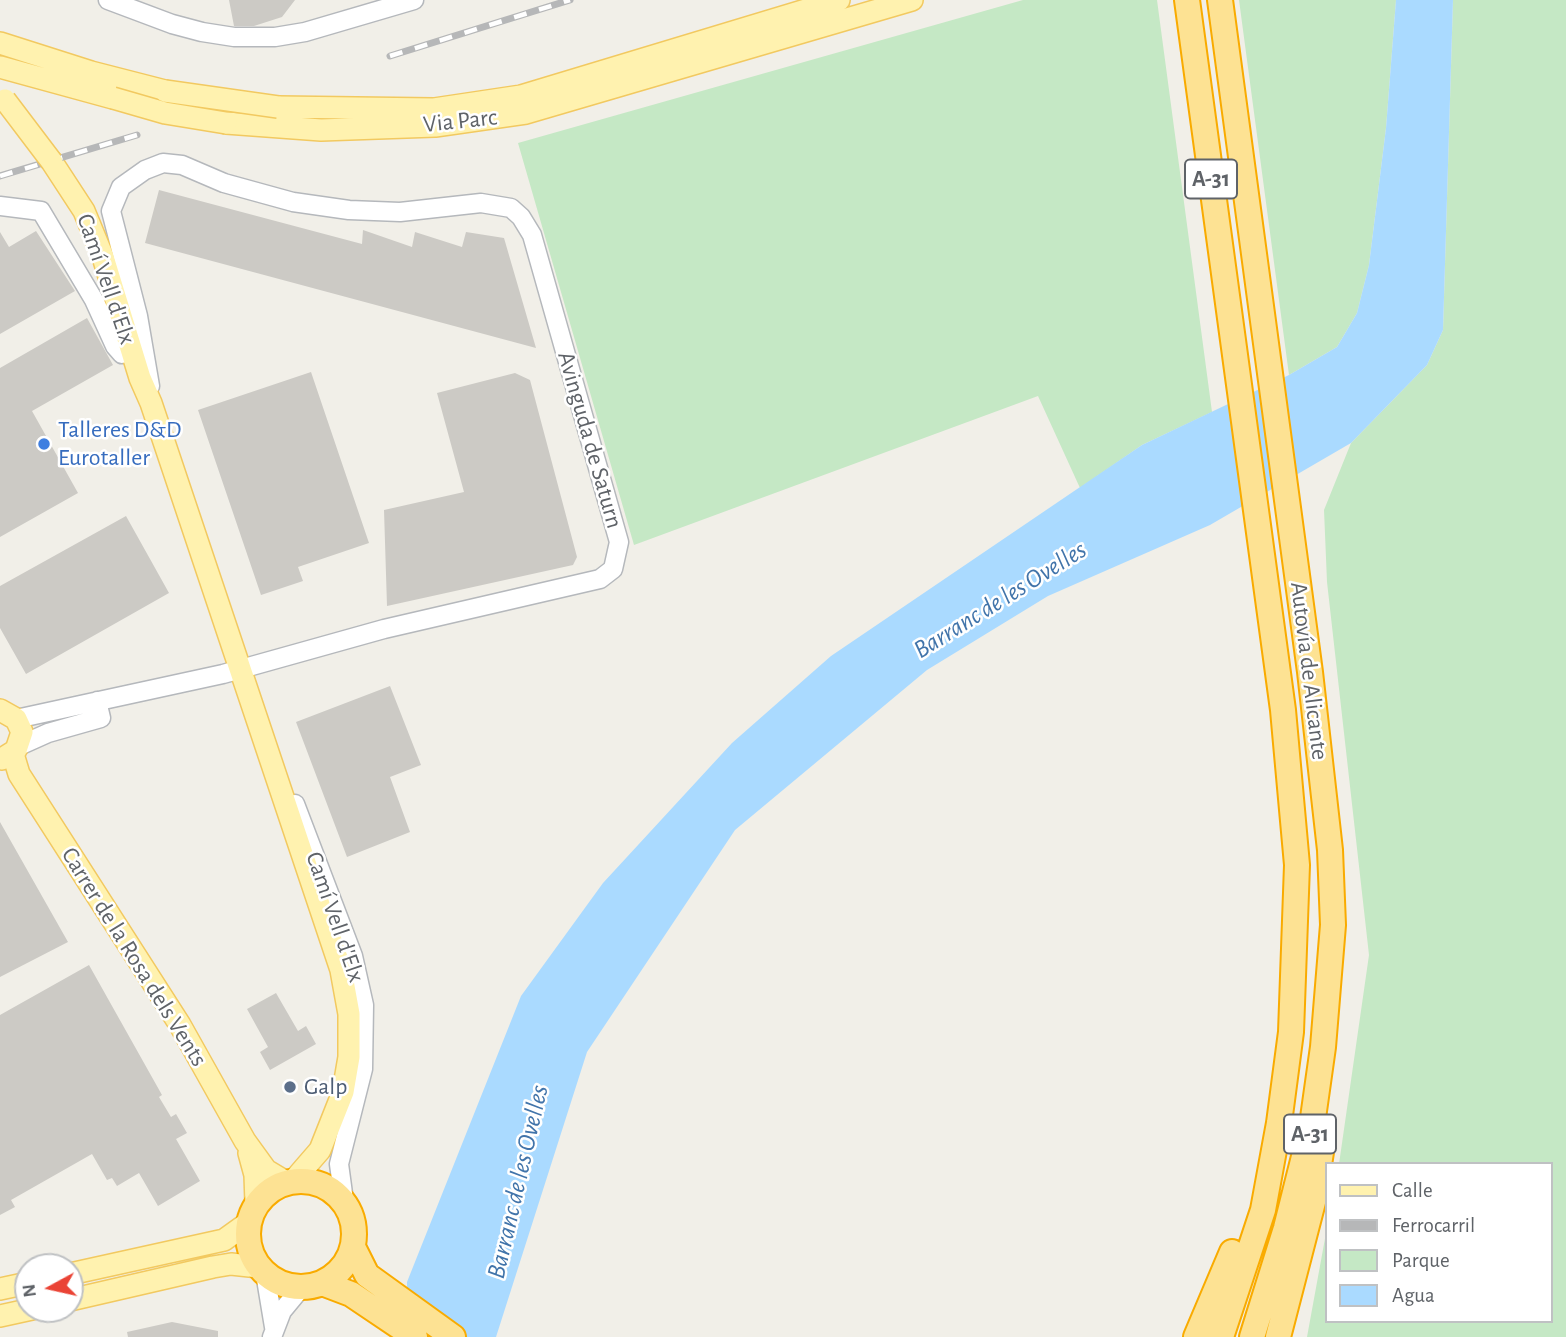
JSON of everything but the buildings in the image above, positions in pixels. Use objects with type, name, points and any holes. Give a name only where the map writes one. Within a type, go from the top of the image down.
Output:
[{"type":"highway","name":"Autovía de Alicante","points":[[1187,0],[1258,541],[1283,710],[1297,865],[1291,1032],[1263,1210],[1221,1337]]},
{"type":"highway","name":"Autovía de Alicante","points":[[1220,0],[1290,521],[1330,850],[1333,925],[1323,1047],[1312,1125],[1286,1228],[1252,1337]]},
{"type":"highway","points":[[1278,1337],[1314,1198],[1333,1066],[1341,977],[1333,925]]},
{"type":"highway","points":[[312,1285],[342,1269],[353,1247],[355,1227],[344,1201],[317,1182],[290,1181],[269,1191],[253,1213],[250,1246],[262,1270],[282,1284],[312,1285],[351,1294],[377,1296],[453,1337]]},
{"type":"highway","points":[[1196,1337],[1222,1281],[1239,1234],[1263,1210]]},
{"type":"highway","points":[[353,1247],[377,1296],[415,1337]]},
{"type":"main road","name":"Via Parc","points":[[0,43],[91,72],[165,91],[278,107],[434,109],[521,96],[839,0]]},
{"type":"main road","name":"Via Parc","points":[[0,67],[165,113],[226,123],[321,130],[435,126],[526,113],[912,0]]},
{"type":"main road","name":"Camí Vell d'Elx","points":[[2,97],[73,192],[103,257],[132,351],[341,970],[349,1014],[348,1063],[338,1108],[320,1150],[290,1181]]},
{"type":"main road","points":[[4,712],[22,732],[10,759]]},
{"type":"main road","name":"Carrer de la Rosa dels Vents","points":[[10,759],[190,1043],[245,1141],[266,1170],[290,1181]]},
{"type":"main road","name":"Carrer de la Rosa dels Vents","points":[[245,1141],[255,1175],[253,1213]]},
{"type":"main road","points":[[84,1271],[224,1240],[253,1213]]},
{"type":"main road","points":[[84,1297],[222,1266],[262,1270]]},
{"type":"street","points":[[108,0],[202,32],[234,37],[275,37],[305,32],[414,0]]},
{"type":"street","name":"Avinguda de Saturn","points":[[4,712],[97,701],[242,677],[384,629],[600,579],[613,569],[619,542],[533,235],[521,216],[511,208],[481,203],[400,212],[349,210],[293,202],[224,183],[182,165],[163,163],[127,181],[113,201]]},
{"type":"street","name":"Camí Vell d'Elx","points":[[113,201],[112,224],[138,316],[151,402]]},
{"type":"street","points":[[0,206],[41,211],[94,300],[115,346],[122,354],[132,351]]},
{"type":"street","name":"Camí Vell d'Elx","points":[[242,677],[287,781],[353,956],[363,1005],[363,1069],[340,1157],[344,1201]]},
{"type":"street","points":[[10,759],[48,733],[101,718],[97,701]]},
{"type":"street","points":[[262,1270],[273,1332]]},
{"type":"street","points":[[273,1332],[312,1285]]},
{"type":"green space","points":[[1023,0],[1157,0],[1212,412],[1142,445],[1080,488],[1038,396],[634,545],[518,143]]},
{"type":"green space","points":[[1239,0],[1396,0],[1386,128],[1369,265],[1357,313],[1337,347],[1289,375]]},
{"type":"green space","points":[[1453,0],[1566,0],[1566,1337],[1307,1337],[1324,1244],[1324,1323],[1552,1323],[1552,1162],[1339,1162],[1369,955],[1327,582],[1324,510],[1351,443],[1427,365],[1443,330]]},
{"type":"water","name":"Barranc de les Ovelles","points":[[1396,0],[1453,0],[1443,330],[1427,365],[1351,443],[1210,525],[1048,596],[927,670],[735,830],[587,1052],[496,1337],[407,1337],[407,1282],[521,996],[603,883],[732,743],[831,656],[1142,445],[1289,375],[1337,347],[1357,313],[1369,265],[1386,128]]},
{"type":"railway","points":[[390,56],[570,0]]},
{"type":"railway","points":[[0,176],[137,135]]},
{"type":"place","name":"Talleres D&D Eurotaller","points":[[44,444]]},
{"type":"place","name":"Galp","points":[[290,1087]]}]
